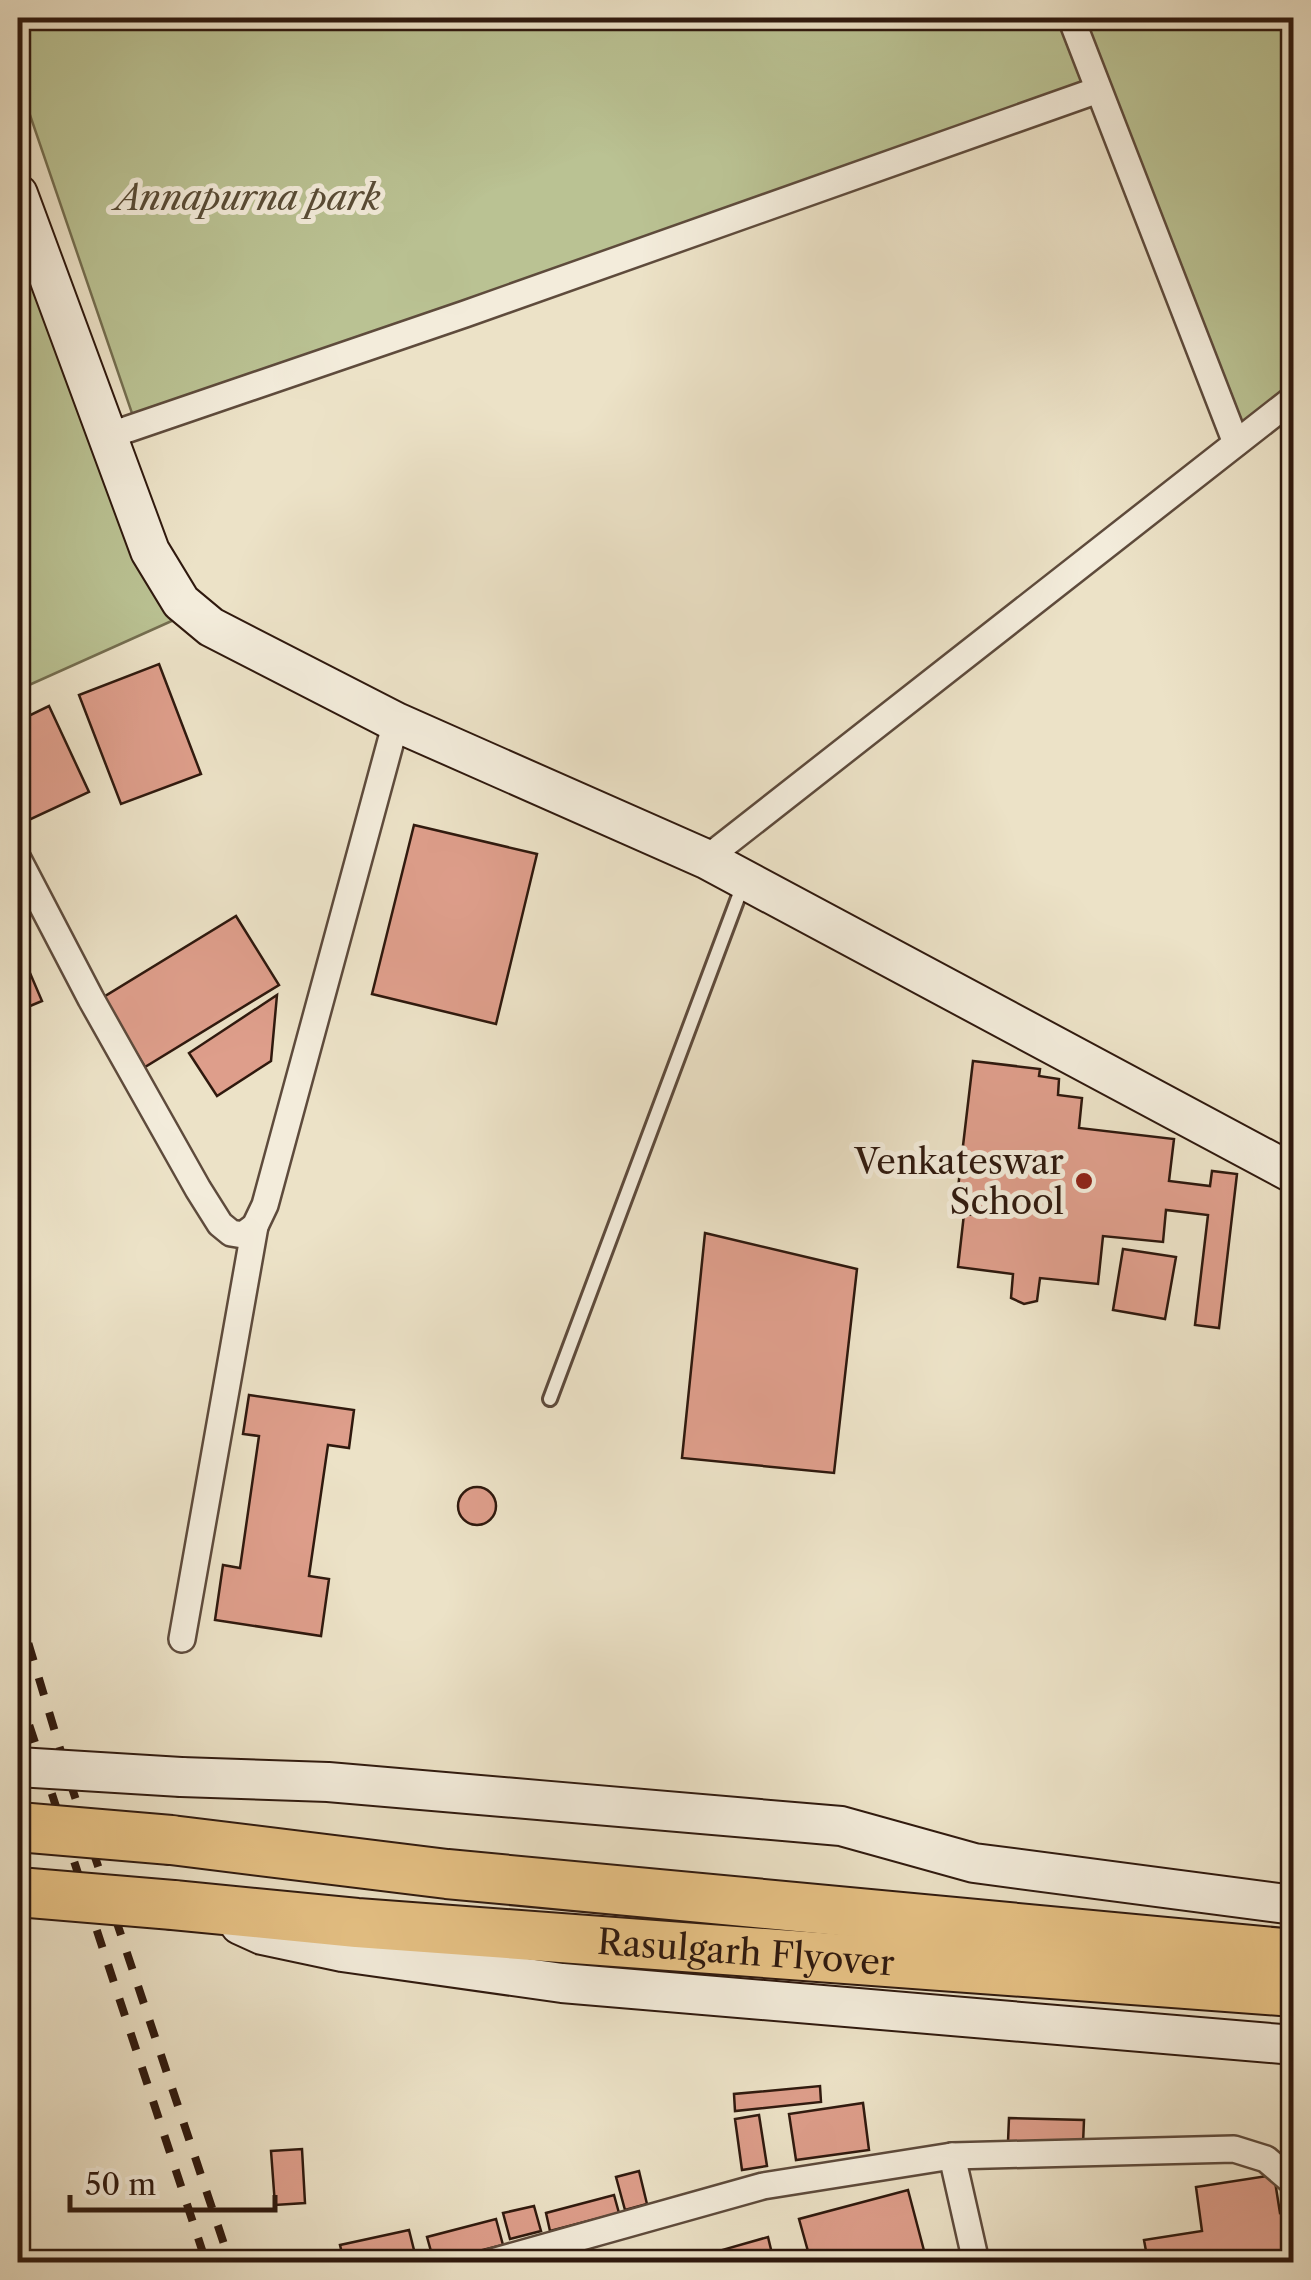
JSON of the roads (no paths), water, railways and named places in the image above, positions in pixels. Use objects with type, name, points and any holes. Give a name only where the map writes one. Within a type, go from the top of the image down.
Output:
[{"type":"highway","name":"Rasulgarh Flyover","points":[[18,1827],[171,1840],[447,1874],[1294,1954]]},
{"type":"highway","name":"Rasulgarh Flyover","points":[[18,1892],[357,1923],[1294,1992]]},
{"type":"street","points":[[1071,18],[1236,443]]},
{"type":"street","points":[[105,436],[484,308],[1098,90]]},
{"type":"street","points":[[18,194],[150,551],[181,602],[210,627],[396,722],[706,859],[1294,1174]]},
{"type":"street","points":[[706,859],[1294,398]]},
{"type":"street","points":[[182,1638],[255,1226],[265,1206],[396,722]]},
{"type":"street","points":[[18,860],[91,999],[220,1224],[230,1233],[243,1235],[255,1226]]},
{"type":"street","points":[[18,1768],[328,1782],[840,1826],[974,1863],[1294,1905]]},
{"type":"street","points":[[185,1906],[262,1935],[342,1952],[562,1983],[1294,2045]]},
{"type":"street","points":[[492,2262],[763,2186],[952,2156],[1234,2149],[1266,2159],[1294,2183]]},
{"type":"street","points":[[952,2156],[976,2262]]},
{"type":"lane","points":[[550,1400],[745,880]]},
{"type":"railway","points":[[18,1609],[71,1785],[230,2262]]},
{"type":"railway","points":[[18,1691],[206,2262]]},
{"type":"place","name":"Venkateswar School","points":[[1084,1181]]},
{"type":"park label","name":"Annapurna park","points":[[248,197]]}]
